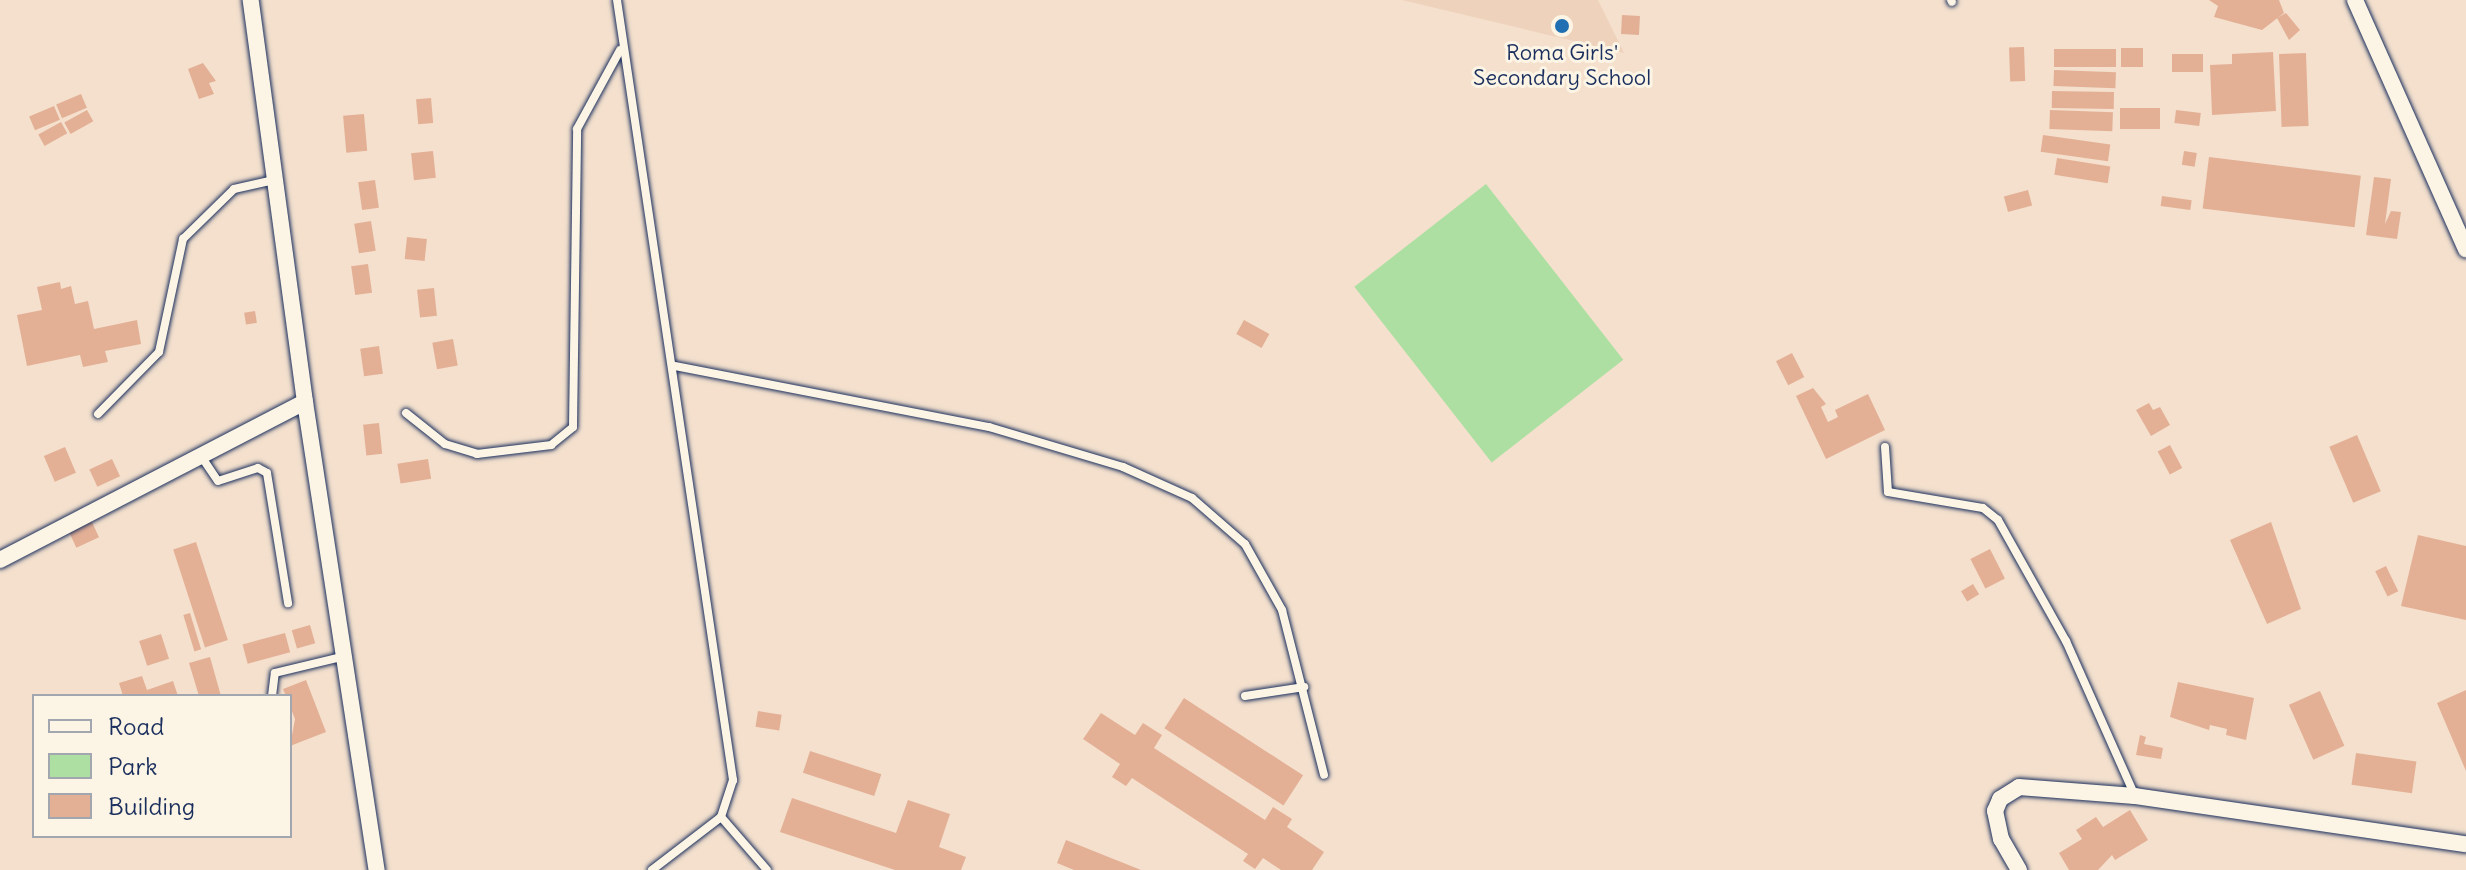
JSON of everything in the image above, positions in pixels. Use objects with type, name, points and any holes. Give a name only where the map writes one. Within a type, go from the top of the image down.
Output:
[{"type":"street","points":[[251,0],[341,657],[377,870]]},
{"type":"street","points":[[2355,0],[2466,249]]},
{"type":"street","points":[[0,560],[305,402]]},
{"type":"street","points":[[2019,870],[1995,824],[1995,811],[2009,791],[2135,796],[2466,844]]},
{"type":"lane","points":[[617,0],[621,50],[675,366],[733,780],[721,817],[652,870]]},
{"type":"lane","points":[[406,413],[445,444],[477,454],[551,445],[573,427],[577,129],[621,50]]},
{"type":"lane","points":[[98,414],[159,352],[183,239],[234,189],[274,180]]},
{"type":"lane","points":[[675,366],[989,427],[1123,467],[1192,498],[1222,519],[1262,570],[1282,610],[1324,775]]},
{"type":"lane","points":[[1885,447],[1888,492],[1983,508],[1998,520],[2066,641],[2135,796]]},
{"type":"lane","points":[[201,455],[218,481],[258,468],[267,473],[288,603]]},
{"type":"lane","points":[[272,694],[275,673],[341,657]]},
{"type":"lane","points":[[1245,696],[1304,687]]},
{"type":"lane","points":[[721,817],[767,870]]},
{"type":"shaded area","name":"Roma Girls' Secondary School","points":[[1402,0],[1598,0],[1624,53]]},
{"type":"green space","points":[[1486,184],[1623,360],[1492,463],[1354,287]]},
{"type":"building","points":[[2209,0],[2279,0],[2284,13],[2262,30],[2214,17],[2218,6]]},
{"type":"building","points":[[2286,13],[2300,30],[2289,40],[2277,18]]},
{"type":"building","points":[[1622,15],[1640,16],[1639,35],[1621,34]]},
{"type":"building","points":[[2024,47],[2025,81],[2010,82],[2009,48]]},
{"type":"building","points":[[2121,48],[2143,48],[2143,67],[2121,67]]},
{"type":"building","points":[[2054,49],[2116,49],[2116,67],[2054,67]]},
{"type":"building","points":[[2273,52],[2276,111],[2212,115],[2210,65],[2232,64],[2232,54]]},
{"type":"building","points":[[2306,53],[2309,126],[2282,127],[2279,54]]},
{"type":"building","points":[[2172,54],[2203,54],[2203,72],[2172,72]]},
{"type":"building","points":[[203,63],[216,81],[209,83],[214,94],[199,99],[188,69]]},
{"type":"building","points":[[2054,70],[2116,72],[2115,88],[2053,86]]},
{"type":"building","points":[[2052,91],[2114,92],[2114,109],[2052,108]]},
{"type":"building","points":[[81,94],[87,108],[62,118],[56,105]]},
{"type":"building","points":[[431,98],[433,123],[418,124],[416,99]]},
{"type":"building","points":[[54,106],[60,120],[35,130],[29,117]]},
{"type":"building","points":[[2120,108],[2160,108],[2160,129],[2120,129]]},
{"type":"building","points":[[87,110],[93,121],[71,134],[64,123]]},
{"type":"building","points":[[2050,110],[2113,112],[2112,131],[2049,129]]},
{"type":"building","points":[[2176,110],[2201,113],[2199,126],[2174,123]]},
{"type":"building","points":[[364,114],[367,151],[346,153],[343,116]]},
{"type":"building","points":[[61,122],[67,133],[45,146],[38,135]]},
{"type":"building","points":[[2043,135],[2110,144],[2108,161],[2041,152]]},
{"type":"building","points":[[433,151],[436,178],[414,180],[411,153]]},
{"type":"building","points":[[2184,151],[2197,153],[2195,167],[2182,165]]},
{"type":"building","points":[[2209,157],[2361,176],[2355,227],[2203,209]]},
{"type":"building","points":[[2057,158],[2110,166],[2108,183],[2054,175]]},
{"type":"building","points":[[2374,177],[2391,179],[2385,224],[2391,211],[2401,212],[2397,239],[2366,235]]},
{"type":"building","points":[[375,180],[379,208],[362,210],[358,182]]},
{"type":"building","points":[[2028,190],[2032,205],[2008,212],[2004,196]]},
{"type":"building","points":[[2162,196],[2192,200],[2190,210],[2161,206]]},
{"type":"building","points":[[371,221],[376,251],[359,253],[354,224]]},
{"type":"building","points":[[407,237],[427,239],[425,261],[405,259]]},
{"type":"building","points":[[368,264],[372,293],[355,295],[351,266]]},
{"type":"building","points":[[60,282],[61,289],[71,286],[75,304],[88,301],[94,329],[137,320],[141,344],[105,351],[108,362],[83,367],[80,355],[27,366],[17,315],[42,310],[37,287]]},
{"type":"building","points":[[434,288],[437,316],[420,318],[417,290]]},
{"type":"building","points":[[255,311],[257,323],[246,325],[244,313]]},
{"type":"building","points":[[1244,320],[1269,334],[1262,348],[1236,334]]},
{"type":"building","points":[[453,339],[458,366],[437,369],[432,343]]},
{"type":"building","points":[[379,346],[383,374],[364,376],[360,349]]},
{"type":"building","points":[[1792,353],[1804,377],[1788,385],[1776,361]]},
{"type":"building","points":[[1813,388],[1826,404],[1821,407],[1828,422],[1838,417],[1835,410],[1868,394],[1885,430],[1826,459],[1796,396]]},
{"type":"building","points":[[2149,403],[2153,410],[2160,407],[2170,425],[2151,436],[2136,410]]},
{"type":"building","points":[[379,423],[382,454],[366,456],[363,425]]},
{"type":"building","points":[[2357,435],[2381,491],[2353,503],[2329,447]]},
{"type":"building","points":[[2170,445],[2182,468],[2170,475],[2158,452]]},
{"type":"building","points":[[65,447],[76,473],[55,482],[44,456]]},
{"type":"building","points":[[112,459],[120,476],[97,487],[89,470]]},
{"type":"building","points":[[428,459],[431,479],[401,484],[397,464]]},
{"type":"building","points":[[91,520],[99,537],[76,548],[68,531]]},
{"type":"building","points":[[2271,522],[2301,609],[2267,624],[2230,540]]},
{"type":"building","points":[[2418,535],[2466,546],[2466,620],[2401,606]]},
{"type":"building","points":[[196,542],[228,640],[205,647],[173,549]]},
{"type":"building","points":[[1990,549],[2005,578],[1985,588],[1970,559]]},
{"type":"building","points":[[2386,566],[2398,591],[2387,596],[2375,571]]},
{"type":"building","points":[[1973,584],[1979,594],[1967,601],[1961,591]]},
{"type":"building","points":[[190,613],[201,649],[194,651],[183,615]]},
{"type":"building","points":[[310,625],[315,643],[297,649],[292,630]]},
{"type":"building","points":[[285,633],[290,652],[248,664],[242,644]]},
{"type":"building","points":[[161,634],[169,659],[147,666],[139,641]]},
{"type":"building","points":[[210,657],[220,694],[198,694],[189,663]]},
{"type":"building","points":[[142,676],[147,690],[173,681],[177,694],[122,694],[119,683]]},
{"type":"building","points":[[306,680],[326,732],[292,745],[295,719],[292,694],[285,694],[283,689]]},
{"type":"building","points":[[2178,682],[2254,698],[2246,740],[2226,735],[2227,729],[2210,725],[2209,730],[2170,717]]},
{"type":"building","points":[[2466,690],[2466,771],[2437,703]]},
{"type":"building","points":[[2320,691],[2344,746],[2313,760],[2289,705]]},
{"type":"building","points":[[1184,698],[1303,775],[1283,806],[1164,728]]},
{"type":"building","points":[[758,711],[782,715],[779,731],[755,727]]},
{"type":"building","points":[[1101,713],[1135,735],[1143,723],[1162,735],[1154,748],[1265,820],[1273,807],[1292,819],[1287,827],[1324,852],[1312,870],[1281,870],[1263,858],[1255,869],[1243,861],[1248,854],[1132,778],[1126,786],[1112,777],[1120,764],[1083,739]]},
{"type":"building","points":[[2140,735],[2146,737],[2144,744],[2163,748],[2161,759],[2136,755]]},
{"type":"building","points":[[810,751],[881,774],[874,796],[803,773]]},
{"type":"building","points":[[2356,753],[2416,761],[2412,793],[2352,785]]},
{"type":"building","points":[[792,798],[896,833],[908,800],[950,814],[939,847],[966,857],[961,870],[895,870],[780,832]]},
{"type":"building","points":[[2130,810],[2148,840],[2115,860],[2112,855],[2098,870],[2069,870],[2059,853],[2082,839],[2076,830],[2096,817],[2103,827]]},
{"type":"building","points":[[1066,840],[1141,870],[1074,870],[1057,863]]},
{"type":"place","name":"Roma Girls' Secondary School","points":[[1562,26]]}]
